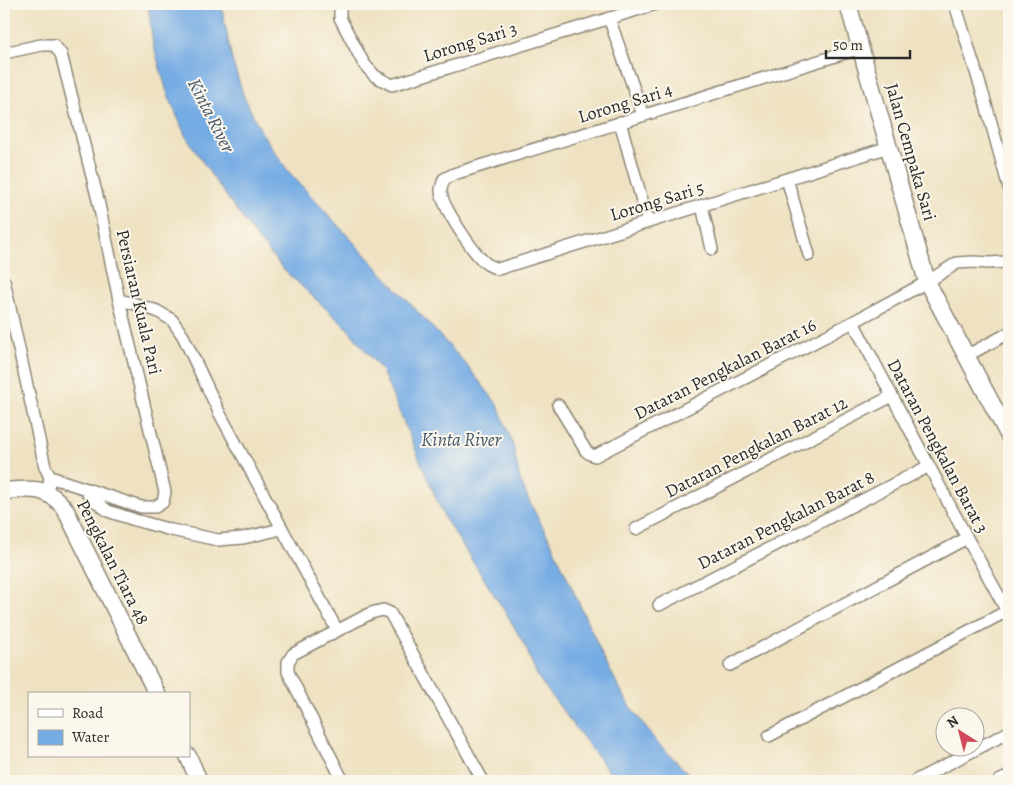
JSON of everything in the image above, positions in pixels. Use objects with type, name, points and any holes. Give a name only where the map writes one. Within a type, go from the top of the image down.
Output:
[{"type":"street","name":"Lorong Sari 3","points":[[340,4],[340,18],[364,64],[375,76],[392,85],[656,4]]},
{"type":"street","name":"Jalan Cempaka Sari","points":[[848,4],[927,282],[1008,431]]},
{"type":"street","points":[[955,4],[1009,188]]},
{"type":"street","points":[[609,18],[642,116]]},
{"type":"street","name":"Persiaran Kuala Pari","points":[[4,53],[41,45],[54,46],[61,54],[98,200],[119,300],[165,492],[163,502],[155,507],[141,508],[50,476]]},
{"type":"street","name":"Lorong Sari 4","points":[[454,221],[441,191],[444,179],[454,174],[860,48]]},
{"type":"street","points":[[620,122],[648,222]]},
{"type":"street","name":"Lorong Sari 5","points":[[454,221],[471,247],[486,264],[498,269],[889,147]]},
{"type":"street","points":[[787,179],[810,255]]},
{"type":"street","points":[[702,206],[712,248]]},
{"type":"street","name":"Dataran Pengkalan Barat 16","points":[[558,405],[586,451],[595,456],[853,322],[927,282],[957,263],[989,263],[1009,260]]},
{"type":"street","points":[[4,281],[45,467],[50,476],[48,493],[38,489],[4,491]]},
{"type":"street","points":[[119,300],[132,302],[157,311],[172,320],[183,336],[220,414],[338,630]]},
{"type":"street","name":"Dataran Pengkalan Barat 3","points":[[853,322],[967,538],[1008,611]]},
{"type":"street","points":[[966,356],[1009,333]]},
{"type":"street","name":"Dataran Pengkalan Barat 12","points":[[636,529],[892,396]]},
{"type":"street","name":"Dataran Pengkalan Barat 8","points":[[659,605],[929,466]]},
{"type":"street","points":[[88,490],[90,497],[108,511],[171,530],[218,540],[243,538],[282,529]]},
{"type":"street","name":"Pengkalan Tiara 48","points":[[48,493],[59,501],[65,509],[156,692]]},
{"type":"street","points":[[730,665],[967,538]]},
{"type":"street","points":[[343,781],[288,672],[288,662],[293,654],[371,613],[383,610],[390,613],[483,781]]},
{"type":"street","points":[[768,736],[1008,611]]},
{"type":"street","points":[[915,781],[1009,732]]},
{"type":"street","points":[[189,758],[199,781]]},
{"type":"street","points":[[999,781],[1009,776]]},
{"type":"water","name":"Kinta River","points":[[148,4],[221,4],[232,60],[244,97],[262,133],[288,171],[465,363],[498,405],[513,445],[520,480],[553,546],[606,663],[629,705],[655,740],[696,781],[616,781],[537,676],[526,648],[509,618],[444,517],[382,371],[347,328],[284,270],[253,233],[185,135],[167,92],[153,44]]}]
